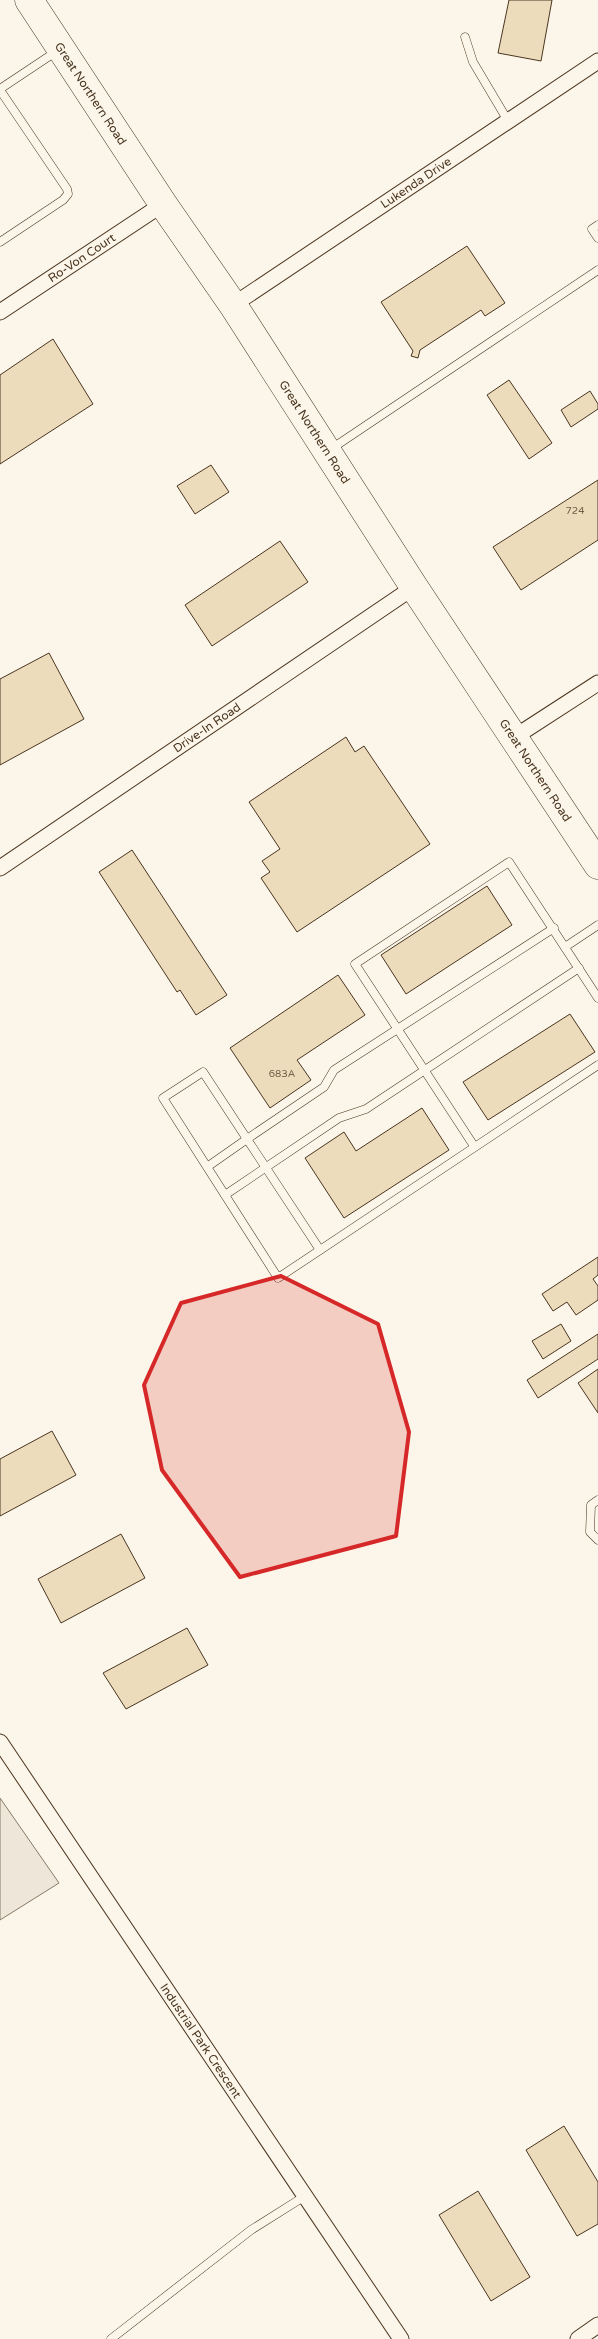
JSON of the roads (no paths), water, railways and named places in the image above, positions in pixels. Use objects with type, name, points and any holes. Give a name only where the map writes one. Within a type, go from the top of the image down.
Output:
[{"type":"highway","name":"Great Northern Road","points":[[29,0],[163,204],[233,305],[414,587],[598,865]]},
{"type":"street","name":"Lukenda Drive","points":[[233,305],[598,61]]},
{"type":"street","name":"Ro-Von Court","points":[[0,312],[163,204]]},
{"type":"street","name":"Drive-In Road","points":[[0,868],[414,587]]},
{"type":"street","points":[[513,738],[598,683]]},
{"type":"street","name":"Industrial Park Crescent","points":[[0,1742],[400,2339]]},
{"type":"street","points":[[578,2339],[598,2326]]},
{"type":"lane","points":[[465,37],[473,62],[508,121]]},
{"type":"lane","points":[[0,242],[63,200],[68,194],[67,188],[0,89],[61,49]]},
{"type":"lane","points":[[598,225],[592,229],[598,238]]},
{"type":"lane","points":[[327,451],[598,270]]},
{"type":"lane","points":[[474,1146],[355,964],[509,862],[554,928],[598,998]]},
{"type":"lane","points":[[565,947],[598,925]]},
{"type":"lane","points":[[207,1167],[324,1087],[334,1070],[554,928]]},
{"type":"lane","points":[[225,1196],[339,1118],[366,1109],[579,968]]},
{"type":"lane","points":[[320,1250],[203,1072],[163,1098],[278,1278],[598,1065]]},
{"type":"lane","points":[[598,1500],[591,1504],[590,1532],[598,1540]]},
{"type":"lane","points":[[111,2339],[251,2230],[305,2196]]}]
